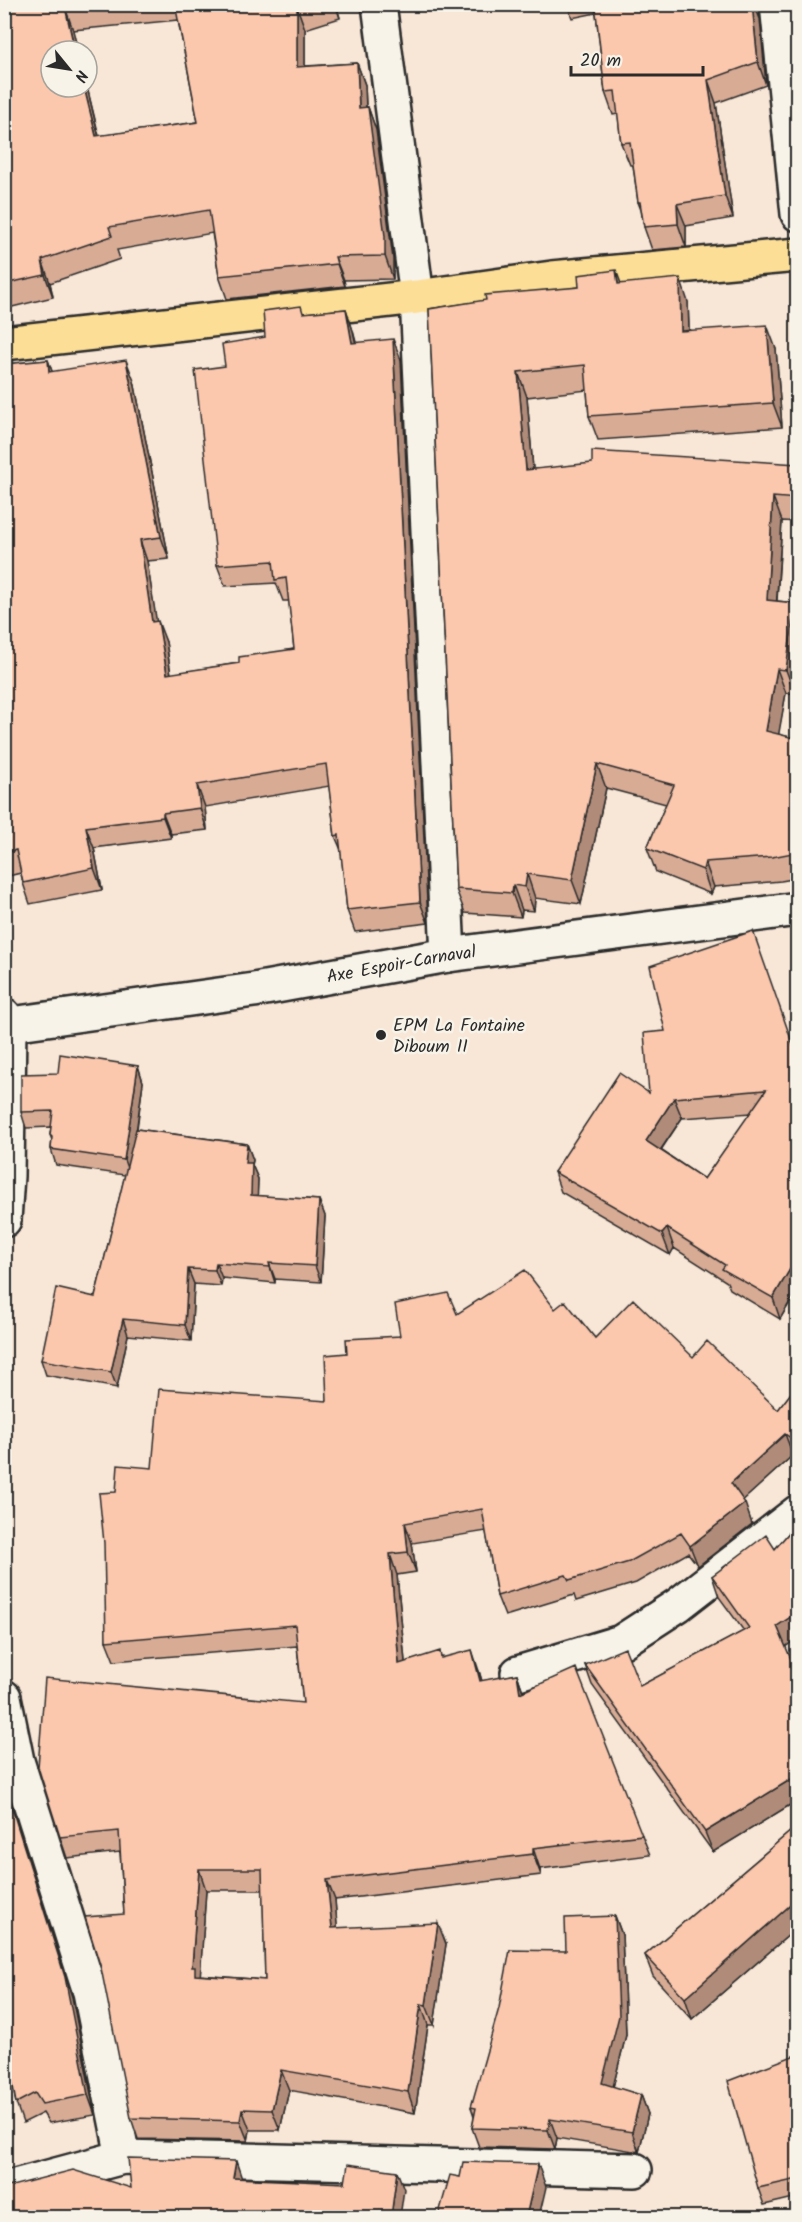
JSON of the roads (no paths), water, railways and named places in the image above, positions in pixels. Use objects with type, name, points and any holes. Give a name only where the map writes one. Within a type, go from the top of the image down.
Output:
[{"type":"main road","points":[[4,343],[417,297],[552,278],[798,255]]},
{"type":"street","points":[[379,4],[417,297],[448,955]]},
{"type":"street","points":[[777,4],[798,214]]},
{"type":"street","name":"Axe Espoir-Carnaval","points":[[6,1022],[254,990],[448,955],[798,909]]},
{"type":"street","points":[[4,1220],[7,1176],[6,1022]]},
{"type":"street","points":[[518,1673],[621,1642],[678,1605],[798,1512]]},
{"type":"street","points":[[4,1697],[17,1761],[90,1992],[123,2157]]},
{"type":"street","points":[[4,2188],[123,2157],[635,2170]]},
{"type":"place","name":"EPM La Fontaine Diboum II","points":[[381,1035]]}]
